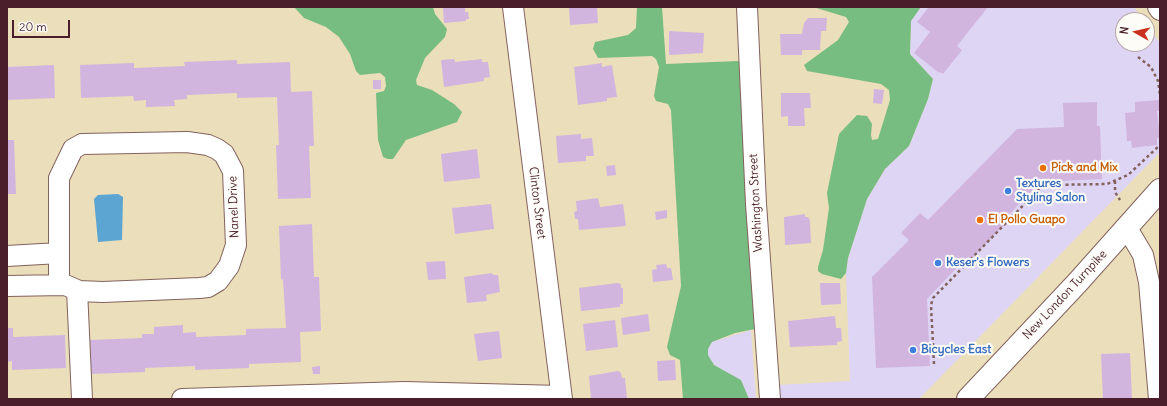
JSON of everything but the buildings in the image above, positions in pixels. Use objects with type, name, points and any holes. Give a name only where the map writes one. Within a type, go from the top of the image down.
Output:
[{"type":"main road","name":"New London Turnpike","points":[[968,399],[1127,228],[1160,190]]},
{"type":"street","name":"Clinton Street","points":[[513,7],[562,398]]},
{"type":"street","name":"Washington Street","points":[[747,7],[757,218],[770,399]]},
{"type":"street","name":"Nanel Drive","points":[[7,286],[70,288],[103,292],[199,288],[213,285],[218,281],[229,266],[236,245],[234,178],[229,162],[217,149],[198,142],[77,146],[71,152],[59,178],[59,279],[70,288],[82,399]]},
{"type":"street","points":[[1127,228],[1142,255],[1149,282],[1159,399]]},
{"type":"street","points":[[7,256],[59,253]]},
{"type":"street","points":[[182,399],[391,392],[562,398]]},
{"type":"path","points":[[1138,57],[1151,67],[1158,81],[1160,95]]},
{"type":"path","points":[[934,364],[931,306],[933,298],[1041,188],[1049,185],[1107,184],[1128,175],[1160,145]]},
{"type":"path","points":[[1115,181],[1115,192],[1120,200]]},
{"type":"shaded area","points":[[921,7],[1134,7],[1137,12],[1115,12],[1115,52],[1155,52],[1155,36],[1160,43],[1160,152],[919,399],[778,399],[777,385],[850,381],[846,274],[848,258],[867,199],[885,169],[909,146],[928,99],[933,79],[910,54],[911,21]]},
{"type":"shaded area","points":[[751,330],[756,399],[749,399],[741,380],[714,365],[708,356],[708,349],[712,342]]},
{"type":"green space","points":[[294,7],[433,7],[435,14],[447,29],[445,37],[425,58],[416,80],[417,85],[432,90],[454,104],[462,112],[457,122],[406,140],[393,159],[383,157],[378,140],[376,93],[384,91],[386,86],[385,77],[380,73],[360,75],[356,71],[350,54],[339,37],[326,27],[304,18]]},
{"type":"green space","points":[[637,7],[662,7],[666,64],[738,61],[742,63],[755,329],[735,333],[712,342],[708,349],[708,355],[714,365],[741,380],[749,399],[683,399],[680,360],[670,355],[667,347],[681,286],[671,110],[668,104],[656,101],[654,96],[659,67],[656,59],[652,56],[598,58],[593,49],[595,42],[628,35],[636,28]]},
{"type":"green space","points":[[813,7],[921,7],[911,21],[910,54],[933,79],[928,99],[909,146],[885,169],[867,199],[848,258],[846,273],[841,279],[822,274],[818,271],[823,250],[829,208],[827,193],[839,134],[857,115],[867,116],[872,124],[872,140],[878,139],[890,100],[889,90],[881,84],[807,71],[804,65],[838,40],[849,22],[846,17]]},
{"type":"water","points":[[118,194],[123,197],[122,240],[98,242],[94,199],[98,195]]},
{"type":"place","name":"Pick and Mix","points":[[1043,168]]},
{"type":"place","name":"Textures Styling Salon","points":[[1008,191]]},
{"type":"place","name":"El Pollo Guapo","points":[[980,220]]},
{"type":"place","name":"Keser's Flowers","points":[[938,263]]},
{"type":"place","name":"Bicycles East","points":[[913,350]]}]
